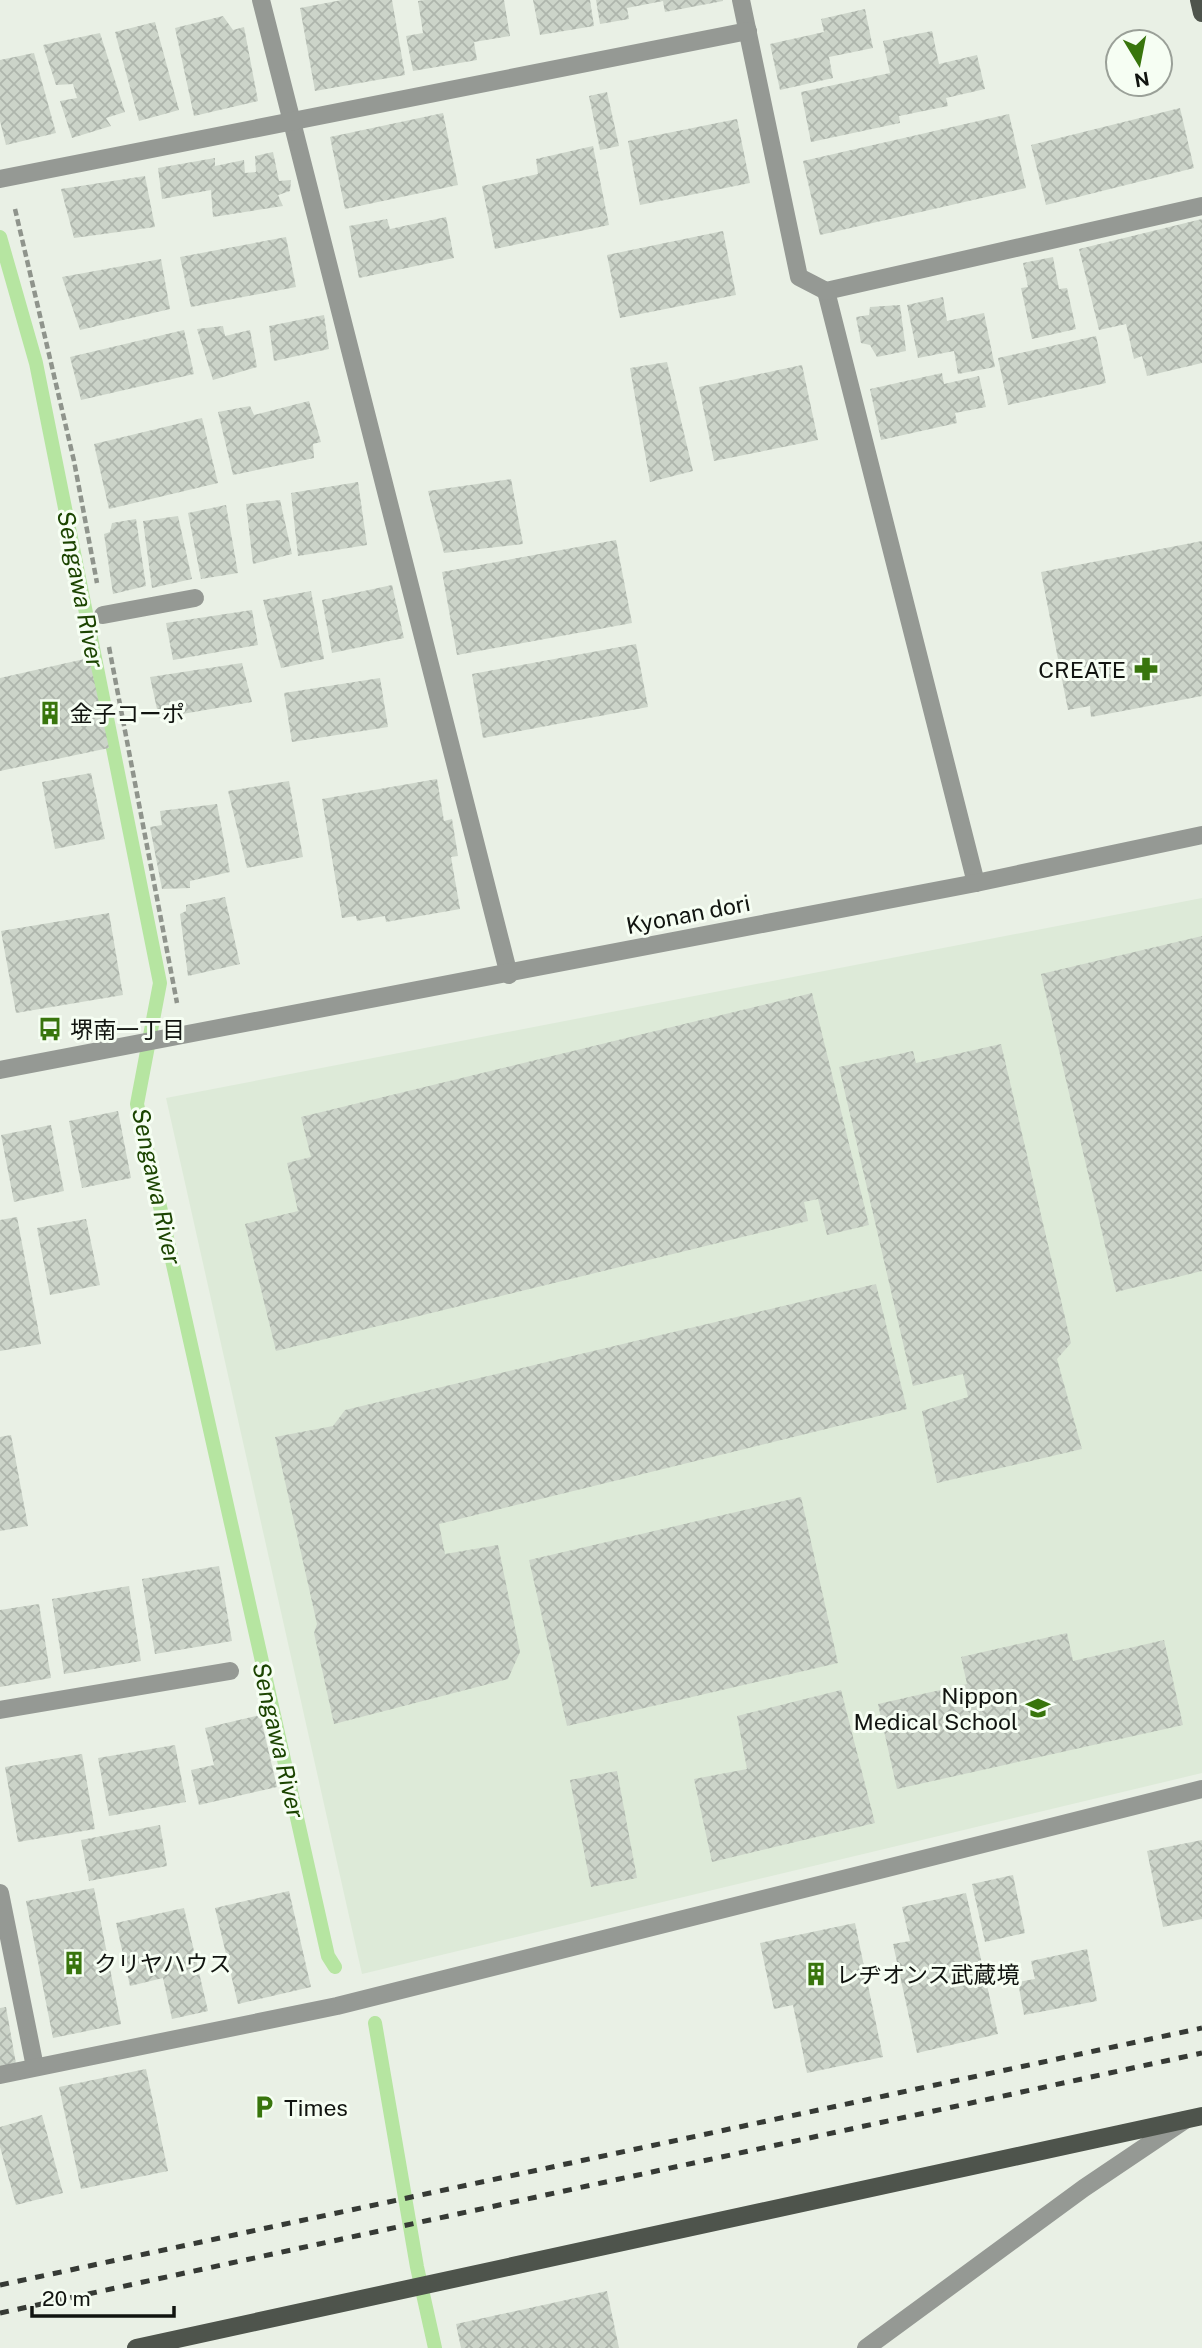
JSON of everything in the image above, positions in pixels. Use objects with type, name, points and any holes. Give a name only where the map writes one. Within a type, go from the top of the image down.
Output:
[{"type":"main road","points":[[1199,0],[1202,13]]},
{"type":"main road","points":[[136,2348],[1195,2117]]},
{"type":"street","points":[[261,0],[509,975]]},
{"type":"street","points":[[741,0],[799,277],[826,291],[1202,206]]},
{"type":"street","points":[[4,178],[748,31]]},
{"type":"street","points":[[826,291],[976,883]]},
{"type":"street","points":[[103,615],[195,598]]},
{"type":"street","name":"Kyonan dori","points":[[0,1070],[509,975],[976,883],[1202,835]]},
{"type":"street","points":[[0,1710],[230,1671]]},
{"type":"street","points":[[0,2075],[337,2006],[1202,1789]]},
{"type":"street","points":[[0,1893],[35,2067]]},
{"type":"street","points":[[866,2348],[1062,2203],[1195,2117]]},
{"type":"shaded area","points":[[1202,898],[1202,1773],[362,1974],[166,1098]]},
{"type":"building","points":[[342,0],[392,0],[405,75],[315,91],[300,8]]},
{"type":"building","points":[[504,0],[510,36],[474,42],[477,60],[413,71],[406,36],[423,33],[418,1]]},
{"type":"building","points":[[533,0],[590,0],[594,26],[540,35]]},
{"type":"building","points":[[596,0],[723,1],[665,12],[663,1],[627,8],[629,19],[600,24]]},
{"type":"building","points":[[865,9],[873,48],[829,57],[833,78],[780,90],[770,44],[824,32],[821,19]]},
{"type":"building","points":[[223,16],[233,30],[244,27],[258,101],[194,116],[175,28]]},
{"type":"building","points":[[155,22],[179,110],[139,121],[115,32]]},
{"type":"building","points":[[932,31],[939,64],[977,55],[985,89],[946,98],[948,106],[899,116],[900,123],[811,142],[801,92],[890,73],[883,41]]},
{"type":"building","points":[[100,33],[125,112],[106,118],[111,126],[72,138],[60,101],[77,98],[73,84],[56,85],[43,45]]},
{"type":"building","points":[[34,53],[56,133],[6,145],[0,121],[0,60]]},
{"type":"building","points":[[607,92],[619,146],[600,150],[589,96]]},
{"type":"building","points":[[1180,108],[1194,168],[1046,205],[1031,145]]},
{"type":"building","points":[[443,113],[458,185],[345,209],[330,137]]},
{"type":"building","points":[[1009,114],[1026,188],[820,235],[803,161]]},
{"type":"building","points":[[737,119],[750,183],[640,205],[628,141]]},
{"type":"building","points":[[593,146],[609,225],[495,249],[482,186],[538,174],[536,159]]},
{"type":"building","points":[[273,152],[279,181],[291,180],[290,191],[278,195],[283,206],[213,217],[211,190],[162,199],[158,168],[215,158],[215,166],[244,160],[245,173],[256,172],[255,156]]},
{"type":"building","points":[[145,176],[155,227],[74,238],[61,189]]},
{"type":"building","points":[[446,217],[454,258],[359,278],[349,226],[387,219],[390,229]]},
{"type":"building","points":[[1202,219],[1202,363],[1147,376],[1142,356],[1134,359],[1126,324],[1099,330],[1079,249]]},
{"type":"building","points":[[723,231],[736,295],[620,318],[607,255]]},
{"type":"building","points":[[286,237],[296,287],[191,307],[180,257]]},
{"type":"building","points":[[1053,257],[1059,289],[1067,288],[1076,329],[1032,339],[1021,288],[1028,287],[1023,263]]},
{"type":"building","points":[[161,259],[170,309],[80,330],[62,277]]},
{"type":"building","points":[[943,297],[947,321],[984,313],[995,367],[958,374],[954,351],[918,358],[907,305]]},
{"type":"building","points":[[900,305],[906,351],[877,357],[870,345],[861,343],[856,317],[869,315],[870,307]]},
{"type":"building","points":[[324,315],[329,349],[274,361],[269,326]]},
{"type":"building","points":[[223,326],[225,336],[250,330],[257,367],[213,380],[197,329]]},
{"type":"building","points":[[184,330],[194,374],[81,400],[70,357]]},
{"type":"building","points":[[1096,336],[1106,383],[1008,405],[998,358]]},
{"type":"building","points":[[667,362],[693,471],[650,482],[630,368]]},
{"type":"building","points":[[802,365],[818,440],[714,461],[699,387]]},
{"type":"building","points":[[942,373],[944,384],[979,376],[986,407],[955,413],[957,423],[881,440],[870,389]]},
{"type":"building","points":[[309,401],[321,442],[313,444],[314,458],[233,475],[218,412],[250,406],[254,415]]},
{"type":"building","points":[[202,418],[218,483],[109,509],[94,444]]},
{"type":"building","points":[[511,479],[523,544],[444,553],[428,491]]},
{"type":"building","points":[[358,482],[367,545],[298,556],[291,493]]},
{"type":"building","points":[[280,500],[292,554],[253,564],[246,504]]},
{"type":"building","points":[[226,505],[238,573],[201,579],[188,513]]},
{"type":"building","points":[[178,516],[192,579],[152,588],[143,521]]},
{"type":"building","points":[[136,519],[146,586],[113,594],[104,534],[110,532],[112,523]]},
{"type":"building","points":[[616,540],[632,623],[457,655],[442,572]]},
{"type":"building","points":[[1202,541],[1202,696],[1091,717],[1090,706],[1068,710],[1041,572]]},
{"type":"building","points":[[392,585],[404,638],[332,653],[322,600]]},
{"type":"building","points":[[311,591],[324,659],[281,668],[263,600]]},
{"type":"building","points":[[252,610],[258,645],[173,660],[166,623]]},
{"type":"building","points":[[636,644],[648,707],[483,738],[472,674]]},
{"type":"building","name":"金子コーポ","points":[[89,658],[109,748],[0,771],[0,678]]},
{"type":"building","points":[[242,663],[252,702],[159,718],[150,677]]},
{"type":"building","points":[[380,678],[388,727],[292,742],[284,693]]},
{"type":"building","points":[[91,773],[105,839],[55,849],[42,782]]},
{"type":"building","points":[[437,779],[444,821],[452,819],[458,856],[451,857],[460,909],[386,922],[385,916],[357,921],[356,916],[342,918],[322,799]]},
{"type":"building","points":[[289,781],[303,857],[247,868],[228,791]]},
{"type":"building","points":[[217,804],[230,872],[190,881],[190,888],[162,889],[150,827],[162,825],[160,811]]},
{"type":"building","points":[[225,897],[240,964],[188,976],[180,914],[186,911],[186,905]]},
{"type":"building","points":[[109,913],[123,995],[16,1013],[1,931]]},
{"type":"building","points":[[1202,936],[1202,1271],[1116,1292],[1041,974]]},
{"type":"building","points":[[812,993],[869,1225],[827,1235],[818,1199],[804,1202],[808,1221],[276,1351],[245,1224],[298,1211],[287,1163],[311,1157],[301,1117]]},
{"type":"building","points":[[1001,1044],[1071,1343],[1057,1359],[1082,1449],[937,1483],[922,1411],[968,1397],[963,1374],[913,1386],[839,1067],[913,1051],[916,1063]]},
{"type":"building","points":[[118,1111],[131,1178],[82,1188],[69,1121]]},
{"type":"building","points":[[51,1125],[64,1191],[14,1202],[1,1135]]},
{"type":"building","points":[[17,1217],[41,1344],[0,1351],[0,1220]]},
{"type":"building","points":[[86,1219],[100,1285],[50,1295],[37,1228]]},
{"type":"building","points":[[876,1284],[907,1409],[439,1524],[445,1554],[498,1545],[520,1652],[508,1679],[334,1724],[314,1633],[317,1624],[275,1437],[333,1426],[345,1410]]},
{"type":"building","points":[[11,1435],[28,1526],[0,1531],[0,1437]]},
{"type":"building","points":[[801,1497],[838,1663],[567,1726],[529,1560]]},
{"type":"building","points":[[219,1566],[232,1641],[155,1654],[142,1579]]},
{"type":"building","points":[[129,1586],[141,1661],[64,1674],[52,1599]]},
{"type":"building","points":[[39,1604],[51,1678],[0,1687],[0,1610]]},
{"type":"building","points":[[1067,1633],[1073,1661],[1164,1640],[1183,1725],[897,1789],[878,1704],[967,1684],[961,1657]]},
{"type":"building","points":[[841,1690],[875,1823],[712,1862],[694,1779],[747,1769],[737,1716]]},
{"type":"building","points":[[260,1715],[277,1787],[199,1805],[191,1770],[214,1765],[205,1728]]},
{"type":"building","points":[[175,1745],[186,1802],[109,1816],[98,1758]]},
{"type":"building","points":[[82,1754],[95,1829],[18,1842],[5,1767]]},
{"type":"building","points":[[617,1771],[637,1878],[591,1887],[570,1780]]},
{"type":"building","points":[[160,1825],[167,1866],[89,1881],[81,1840]]},
{"type":"building","points":[[1202,1840],[1202,1919],[1163,1927],[1147,1851]]},
{"type":"building","points":[[1013,1875],[1025,1933],[985,1942],[972,1884]]},
{"type":"building","name":"クリヤハウス","points":[[94,1888],[121,2024],[53,2038],[26,1901]]},
{"type":"building","points":[[289,1891],[311,1987],[238,2004],[215,1908]]},
{"type":"building","points":[[966,1893],[998,2034],[917,2053],[893,1944],[910,1941],[902,1907]]},
{"type":"building","points":[[184,1908],[208,2011],[172,2019],[163,1978],[130,1986],[116,1923]]},
{"type":"building","name":"レヂオンス武蔵境","points":[[855,1923],[883,2057],[807,2073],[793,2005],[774,2009],[760,1943]]},
{"type":"building","points":[[1087,1949],[1097,2001],[1024,2015],[1018,1982],[1035,1979],[1031,1961]]},
{"type":"building","points":[[6,2007],[16,2064],[0,2067],[0,2008]]},
{"type":"building","points":[[146,2069],[168,2171],[81,2189],[59,2087]]},
{"type":"building","points":[[42,2115],[63,2193],[16,2205],[0,2147],[0,2127]]},
{"type":"building","points":[[607,2291],[619,2348],[461,2348],[456,2324]]},
{"type":"waterway","name":"Sengawa River","points":[[0,237],[36,363],[160,983],[137,1104],[328,1956],[335,1967]]},
{"type":"waterway","name":"Sengawa River","points":[[375,2023],[417,2267],[435,2348]]},
{"type":"railway","points":[[0,2285],[1202,2028]]},
{"type":"railway","points":[[0,2313],[1202,2053]]},
{"type":"place","name":"CREATE","points":[[1146,669]]},
{"type":"place","name":"金子コーポ","points":[[50,713]]},
{"type":"place","name":"堺南一丁目","points":[[50,1029]]},
{"type":"place","name":"Nippon Medical School","points":[[1038,1708]]},
{"type":"place","name":"クリヤハウス","points":[[74,1963]]},
{"type":"place","name":"レヂオンス武蔵境","points":[[816,1974]]},
{"type":"place","name":"Times","points":[[264,2107]]}]
